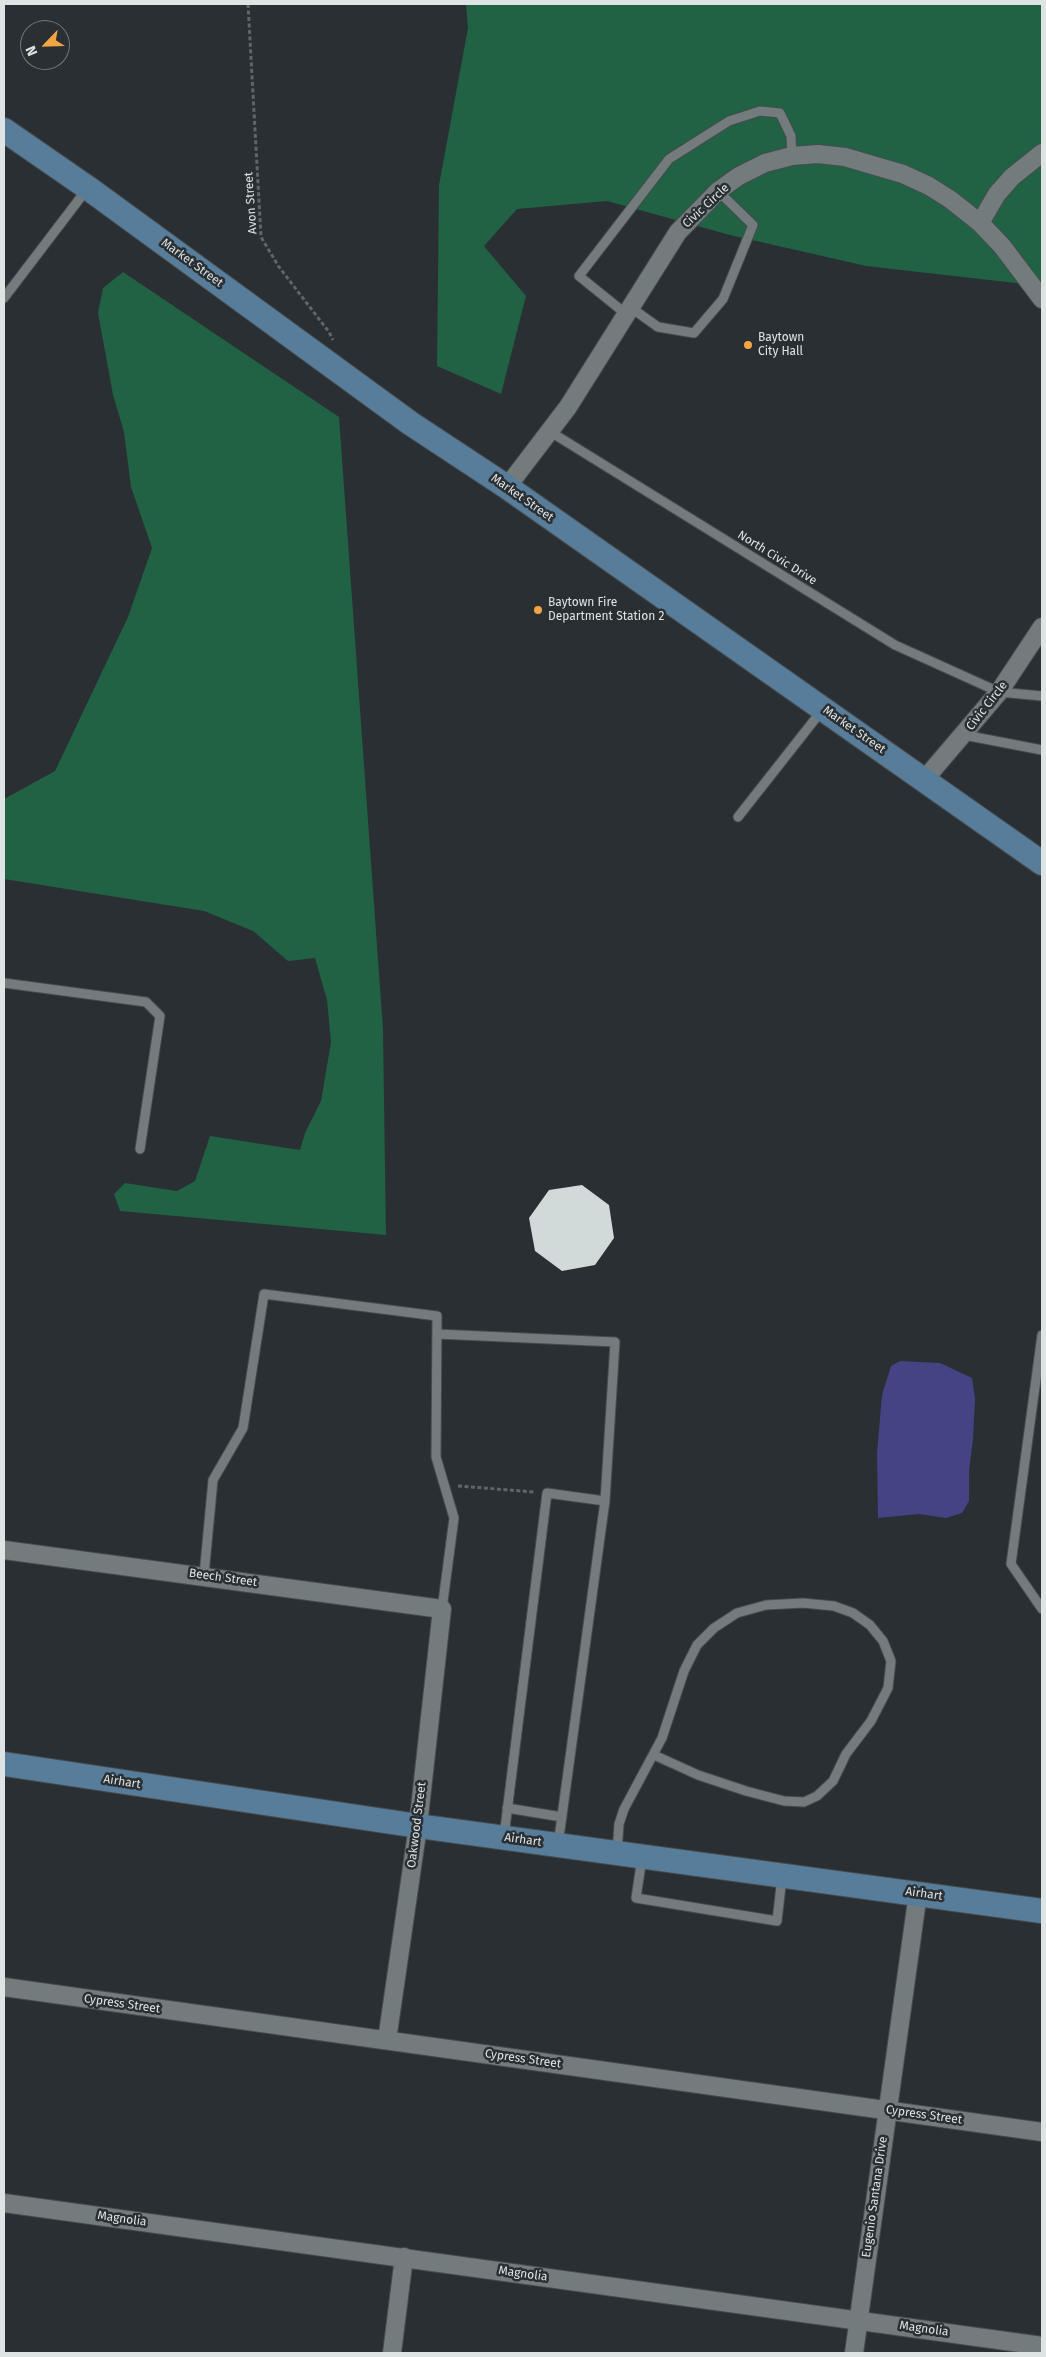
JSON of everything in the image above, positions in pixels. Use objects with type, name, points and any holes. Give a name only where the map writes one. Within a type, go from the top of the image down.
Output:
[{"type":"main road","name":"Market Street","points":[[4,130],[88,188],[410,423],[506,487],[1042,863]]},
{"type":"main road","name":"Airhart","points":[[4,1764],[418,1826],[1042,1911]]},
{"type":"street","points":[[980,223],[996,194],[1012,177],[1042,153]]},
{"type":"street","name":"Civic Circle","points":[[506,487],[568,407],[678,232],[718,191],[740,176],[765,163],[792,156],[818,154],[844,157],[903,174],[951,200],[980,223],[1002,246],[1042,299]]},
{"type":"street","name":"Civic Circle","points":[[924,780],[1000,692],[1042,627]]},
{"type":"street","name":"Beech Street","points":[[4,1550],[204,1575],[442,1609]]},
{"type":"street","name":"Oakwood Street","points":[[387,2040],[418,1826],[442,1609]]},
{"type":"street","name":"Eugenio Santana Drive","points":[[854,2353],[918,1893]]},
{"type":"street","name":"Cypress Street","points":[[4,1987],[1042,2132]]},
{"type":"street","name":"Magnolia","points":[[4,2203],[1042,2346]]},
{"type":"street","points":[[392,2353],[404,2257]]},
{"type":"lane","points":[[718,191],[754,225],[723,299],[694,333],[658,327],[628,311],[579,276],[670,159],[729,121],[760,111],[780,113],[792,136],[792,156]]},
{"type":"lane","points":[[4,298],[88,188]]},
{"type":"lane","name":"North Civic Drive","points":[[549,431],[895,645],[1000,692],[1042,696]]},
{"type":"lane","points":[[738,817],[823,709]]},
{"type":"lane","points":[[964,735],[1042,750]]},
{"type":"lane","points":[[4,983],[146,1002],[160,1016],[140,1149]]},
{"type":"lane","points":[[204,1575],[213,1480],[243,1428],[264,1294],[437,1316],[436,1457],[454,1518],[442,1609]]},
{"type":"lane","points":[[437,1334],[615,1342],[605,1501],[558,1845]]},
{"type":"lane","points":[[1042,1334],[1011,1564],[1042,1609]]},
{"type":"lane","points":[[503,1838],[547,1493],[605,1501]]},
{"type":"lane","points":[[617,1853],[619,1824],[624,1809],[662,1738],[684,1671],[696,1644],[714,1628],[737,1613],[766,1605],[802,1603],[834,1606],[853,1614],[870,1625],[883,1641],[891,1661],[888,1688],[871,1720],[846,1754],[833,1781],[818,1796],[804,1802],[775,1798],[698,1775],[654,1755]]},
{"type":"lane","points":[[507,1808],[562,1817]]},
{"type":"lane","points":[[643,1856],[636,1898],[777,1921],[782,1875]]},
{"type":"path","name":"Avon Street","points":[[248,4],[261,237],[279,267],[329,332],[333,341]]},
{"type":"path","points":[[444,1485],[547,1493]]},
{"type":"green space","points":[[466,4],[1042,4],[1042,286],[866,266],[730,235],[607,201],[517,209],[484,246],[526,296],[501,394],[437,366],[439,185],[468,28]]},
{"type":"green space","points":[[123,272],[339,417],[383,1029],[386,1235],[120,1211],[114,1194],[125,1183],[177,1191],[195,1181],[210,1136],[300,1150],[305,1133],[321,1101],[331,1042],[327,1000],[315,958],[288,961],[253,931],[204,911],[4,879],[4,799],[55,771],[128,617],[152,548],[131,487],[124,432],[113,395],[98,313],[103,288]]},
{"type":"shaded area","points":[[900,1361],[940,1363],[972,1378],[975,1399],[969,1471],[969,1501],[962,1513],[946,1518],[919,1514],[878,1518],[877,1453],[882,1395],[891,1366]]},
{"type":"building","points":[[582,1185],[609,1205],[614,1238],[595,1265],[562,1271],[535,1251],[529,1218],[549,1190]]},
{"type":"place","name":"Baytown City Hall","points":[[748,345]]},
{"type":"place","name":"Baytown Fire Department Station 2","points":[[538,610]]}]
